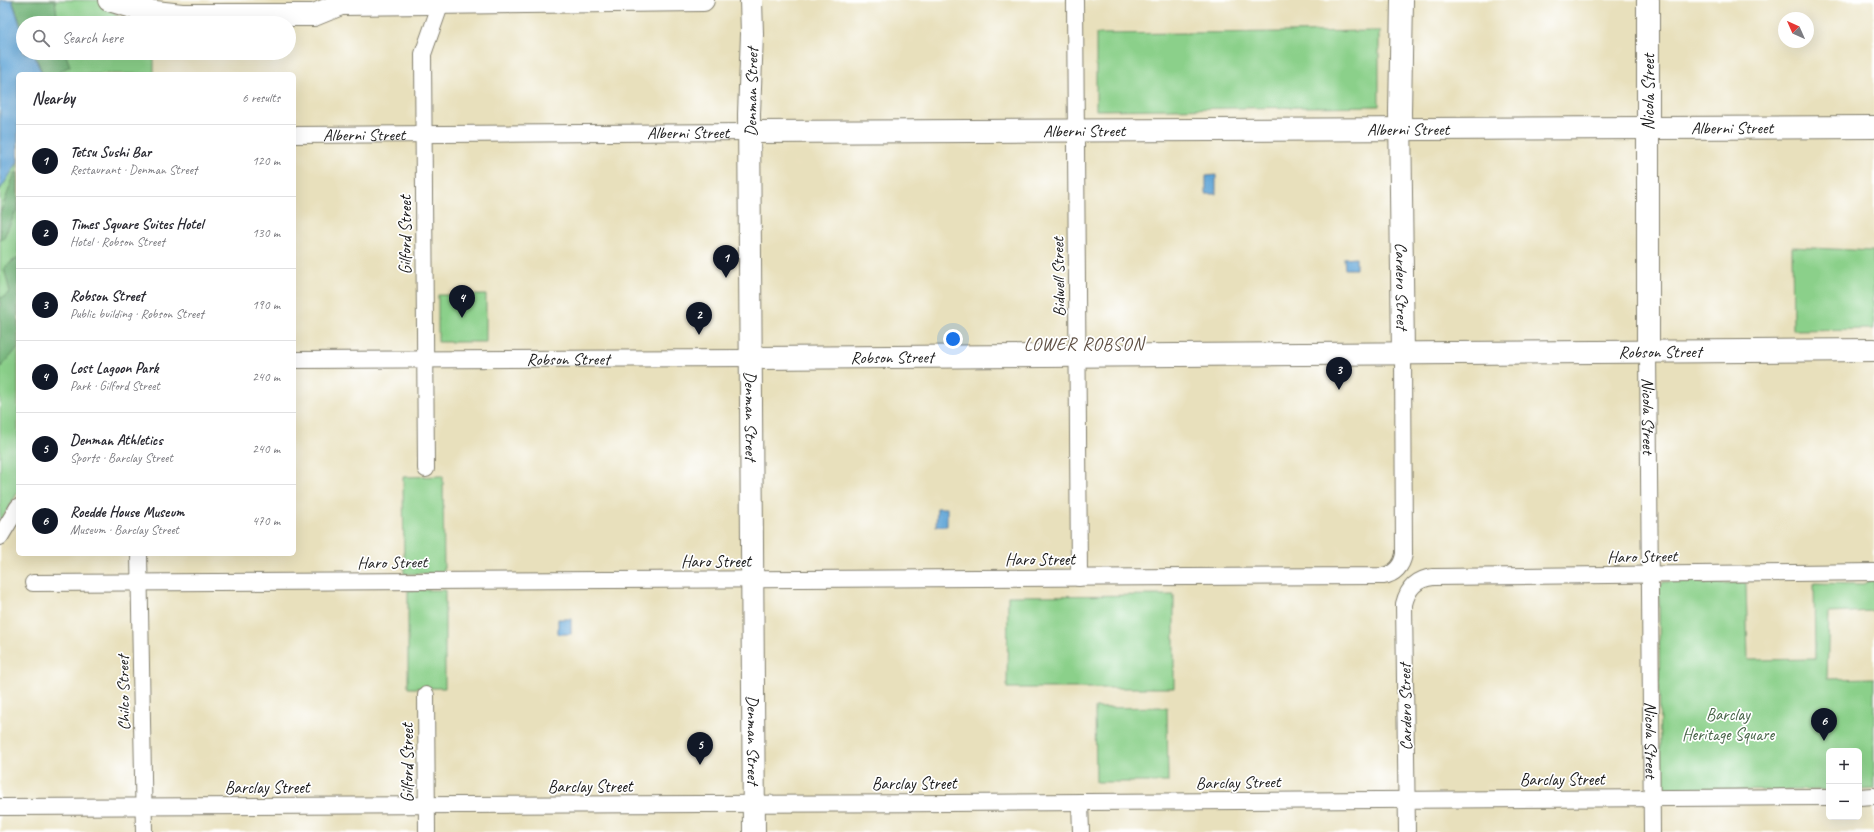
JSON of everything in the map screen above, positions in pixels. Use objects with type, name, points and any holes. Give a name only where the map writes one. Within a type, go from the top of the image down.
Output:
[{"type":"main road","points":[[113,1],[155,13],[182,15],[314,15],[337,2],[441,3],[703,0]]},
{"type":"main road","name":"Denman Street","points":[[751,0],[750,132],[754,832]]},
{"type":"main road","name":"Cardero Street","points":[[1402,0],[1401,130],[1403,354]]},
{"type":"main road","name":"Nicola Street","points":[[1648,0],[1648,352]]},
{"type":"main road","name":"Alberni Street","points":[[750,132],[1874,127]]},
{"type":"main road","name":"Robson Street","points":[[751,358],[1874,350]]},
{"type":"street","name":"Bidwell Street","points":[[1075,0],[1079,578]]},
{"type":"street","name":"Gilford Street","points":[[426,469],[423,54],[441,3]]},
{"type":"street","name":"Alberni Street","points":[[296,135],[750,132]]},
{"type":"street","name":"Nicola Street","points":[[1648,352],[1652,832]]},
{"type":"street","name":"Cardero Street","points":[[1397,569],[1404,554],[1403,354]]},
{"type":"street","name":"Robson Street","points":[[296,360],[751,358]]},
{"type":"street","points":[[0,537],[16,510]]},
{"type":"street","name":"Chilco Street","points":[[139,556],[144,832]]},
{"type":"street","name":"Haro Street","points":[[33,583],[139,584],[1383,576],[1389,575],[1397,569]]},
{"type":"street","name":"Haro Street","points":[[1413,585],[1421,579],[1433,577],[1874,572]]},
{"type":"street","name":"Cardero Street","points":[[1407,832],[1404,604],[1408,592],[1413,585]]},
{"type":"street","name":"Gilford Street","points":[[426,694],[427,832]]},
{"type":"street","points":[[1862,797],[1874,796]]},
{"type":"street","name":"Barclay Street","points":[[0,807],[1826,797]]},
{"type":"street","points":[[1080,802],[1081,832]]},
{"type":"green space","points":[[0,0],[115,0],[115,15],[119,16],[16,16],[16,60],[154,60],[154,72],[16,72],[16,495],[0,522]]},
{"type":"green space","points":[[12,0],[55,0],[57,16],[18,16]]},
{"type":"green space","points":[[1379,31],[1379,106],[1096,110],[1096,34]]},
{"type":"green space","points":[[37,60],[68,60],[70,66],[59,72],[42,72]]},
{"type":"green space","points":[[16,173],[16,211],[3,239],[0,239],[0,214]]},
{"type":"green space","points":[[1792,247],[1873,251],[1874,329],[1793,330]]},
{"type":"green space","points":[[16,259],[16,350],[0,368],[0,296],[2,298],[10,292],[4,268]]},
{"type":"green space","points":[[438,295],[486,295],[486,342],[438,342]]},
{"type":"green space","points":[[443,476],[444,573],[404,574],[403,477]]},
{"type":"green space","name":"Barclay Heritage Square","points":[[1874,579],[1874,611],[1829,613],[1827,679],[1874,678],[1874,789],[1862,790],[1862,748],[1826,748],[1826,790],[1669,791],[1663,787],[1660,780],[1659,590],[1663,582],[1697,580],[1703,583],[1746,583],[1748,660],[1815,659],[1814,583],[1863,584]]},
{"type":"green space","points":[[408,590],[445,590],[445,688],[408,688]]},
{"type":"green space","points":[[1174,595],[1174,688],[1007,688],[1008,596]]},
{"type":"green space","points":[[1167,707],[1168,782],[1096,782],[1095,708]]},
{"type":"water","points":[[0,0],[12,0],[17,16],[16,60],[36,60],[41,72],[16,72],[16,165],[0,190]]},
{"type":"water","points":[[1216,175],[1216,194],[1206,194],[1206,176]]},
{"type":"water","points":[[1356,257],[1356,269],[1345,269],[1344,258]]},
{"type":"water","points":[[937,508],[947,508],[947,526],[936,526]]},
{"type":"water","points":[[558,619],[571,619],[571,634],[558,634]]},
{"type":"place","name":"Tetsu Sushi Bar","points":[[726,278]]},
{"type":"place","name":"Lost Lagoon Park","points":[[462,318]]},
{"type":"place","name":"Times Square Suites Hotel","points":[[699,335]]},
{"type":"place","name":"Robson Street","points":[[1339,390]]},
{"type":"place","name":"Roedde House Museum","points":[[1824,741]]},
{"type":"place","name":"Denman Athletics","points":[[700,765]]},
{"type":"district","name":"LOWER ROBSON","points":[[1084,344]]}]
